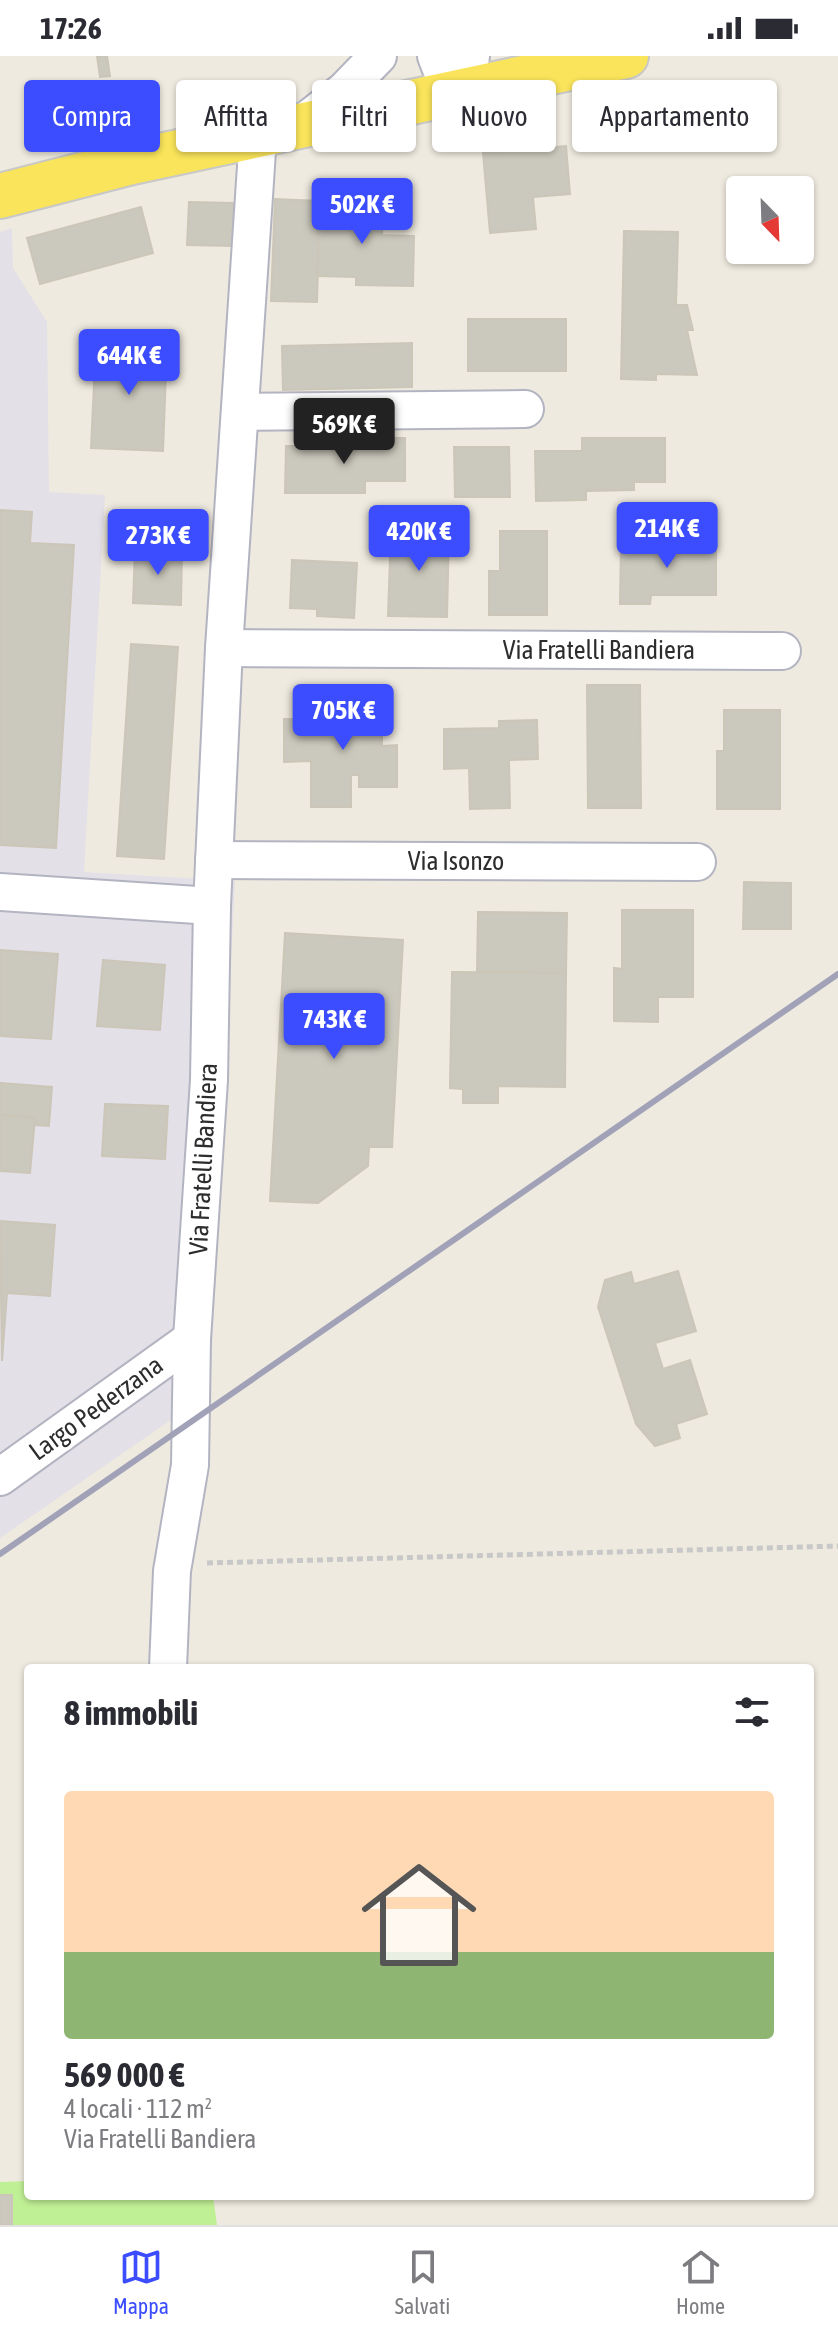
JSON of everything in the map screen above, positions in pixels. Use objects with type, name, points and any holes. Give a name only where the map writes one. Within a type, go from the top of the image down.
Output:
[{"type":"main road","points":[[296,126],[465,74],[600,58]]},
{"type":"main road","points":[[0,196],[179,152]]},
{"type":"street","points":[[296,120],[345,90],[378,56]]},
{"type":"street","points":[[436,56],[443,74],[465,74]]},
{"type":"street","name":"Via Fratelli Bandiera","points":[[168,1664],[173,1564],[190,1465],[192,1339],[209,1080],[212,906],[224,648],[241,412],[275,152]]},
{"type":"street","points":[[241,412],[525,409]]},
{"type":"street","name":"Via Fratelli Bandiera","points":[[224,648],[782,651]]},
{"type":"street","name":"Via Isonzo","points":[[214,860],[697,862]]},
{"type":"street","points":[[0,892],[212,906]]},
{"type":"street","name":"Largo Pederzana","points":[[0,1477],[192,1339]]},
{"type":"path","points":[[173,1564],[838,1546]]},
{"type":"shaded area","points":[[12,228],[13,268],[47,322],[49,492],[105,495],[84,872],[235,881],[210,1393],[0,1538],[0,232]]},
{"type":"green space","points":[[24,2181],[24,2200],[214,2200],[217,2225],[0,2225],[0,2182]]},
{"type":"building","points":[[97,56],[107,56],[110,76],[100,77]]},
{"type":"building","points":[[566,146],[570,194],[533,197],[536,229],[490,233],[483,153],[556,152],[556,147]]},
{"type":"building","points":[[275,199],[320,201],[317,302],[271,301]]},
{"type":"building","points":[[320,201],[383,203],[382,235],[414,236],[413,286],[356,285],[356,277],[317,276]]},
{"type":"building","points":[[189,202],[234,203],[233,246],[187,245]]},
{"type":"building","points":[[141,207],[153,253],[40,284],[27,238]]},
{"type":"building","points":[[624,231],[678,232],[676,305],[687,305],[693,330],[687,330],[697,375],[656,374],[656,380],[621,379]]},
{"type":"building","points":[[468,319],[566,319],[566,371],[468,371]]},
{"type":"building","points":[[96,342],[167,345],[163,451],[91,448]]},
{"type":"building","points":[[412,343],[412,387],[283,390],[282,346]]},
{"type":"building","points":[[363,438],[405,438],[405,481],[365,481],[365,493],[285,493],[286,446],[363,446]]},
{"type":"building","points":[[582,438],[665,438],[665,482],[634,482],[634,490],[586,491],[586,500],[536,501],[535,451],[582,451]]},
{"type":"building","points":[[454,447],[509,447],[510,497],[455,497]]},
{"type":"building","points":[[0,510],[32,512],[30,543],[74,545],[56,848],[0,845]]},
{"type":"building","points":[[391,529],[449,530],[447,617],[388,616]]},
{"type":"building","points":[[500,531],[547,531],[547,615],[489,615],[489,571],[500,571]]},
{"type":"building","points":[[621,541],[716,541],[716,595],[651,595],[650,604],[620,604]]},
{"type":"building","points":[[135,549],[182,551],[181,605],[133,603]]},
{"type":"building","points":[[292,560],[357,563],[354,618],[317,616],[317,609],[290,608]]},
{"type":"building","points":[[131,644],[178,647],[164,859],[117,856]]},
{"type":"building","points":[[587,685],[640,685],[641,808],[588,808]]},
{"type":"building","points":[[339,701],[382,702],[382,746],[397,745],[397,787],[359,787],[359,775],[351,775],[351,807],[311,807],[311,761],[284,762],[284,719],[339,720]]},
{"type":"building","points":[[724,710],[780,710],[780,809],[717,809],[717,751],[724,751]]},
{"type":"building","points":[[537,720],[538,759],[509,760],[510,808],[470,809],[469,768],[444,769],[444,729],[499,728],[499,721]]},
{"type":"building","points":[[744,882],[791,883],[791,929],[743,929]]},
{"type":"building","points":[[622,910],[693,910],[693,997],[658,997],[658,1022],[614,1021],[614,968],[622,969]]},
{"type":"building","points":[[478,912],[567,913],[566,973],[477,972]]},
{"type":"building","points":[[285,933],[403,940],[392,1147],[369,1147],[368,1166],[318,1203],[270,1201]]},
{"type":"building","points":[[0,950],[58,954],[51,1039],[0,1036]]},
{"type":"building","points":[[103,960],[165,965],[160,1030],[97,1026]]},
{"type":"building","points":[[452,972],[566,973],[565,1087],[498,1086],[498,1103],[463,1103],[463,1089],[450,1088]]},
{"type":"building","points":[[0,1083],[52,1087],[49,1126],[34,1125],[35,1118],[0,1115]]},
{"type":"building","points":[[105,1104],[168,1106],[165,1159],[102,1156]]},
{"type":"building","points":[[0,1115],[35,1118],[30,1173],[0,1171]]},
{"type":"building","points":[[0,1221],[55,1225],[50,1296],[7,1293],[2,1361]]},
{"type":"building","points":[[678,1271],[696,1331],[655,1343],[663,1369],[690,1360],[707,1414],[676,1424],[680,1438],[655,1446],[636,1424],[598,1307],[605,1280],[631,1272],[634,1284]]},
{"type":"building","points":[[0,2195],[12,2195],[12,2225],[0,2225]]},
{"type":"railway","points":[[0,1554],[838,974]]}]
